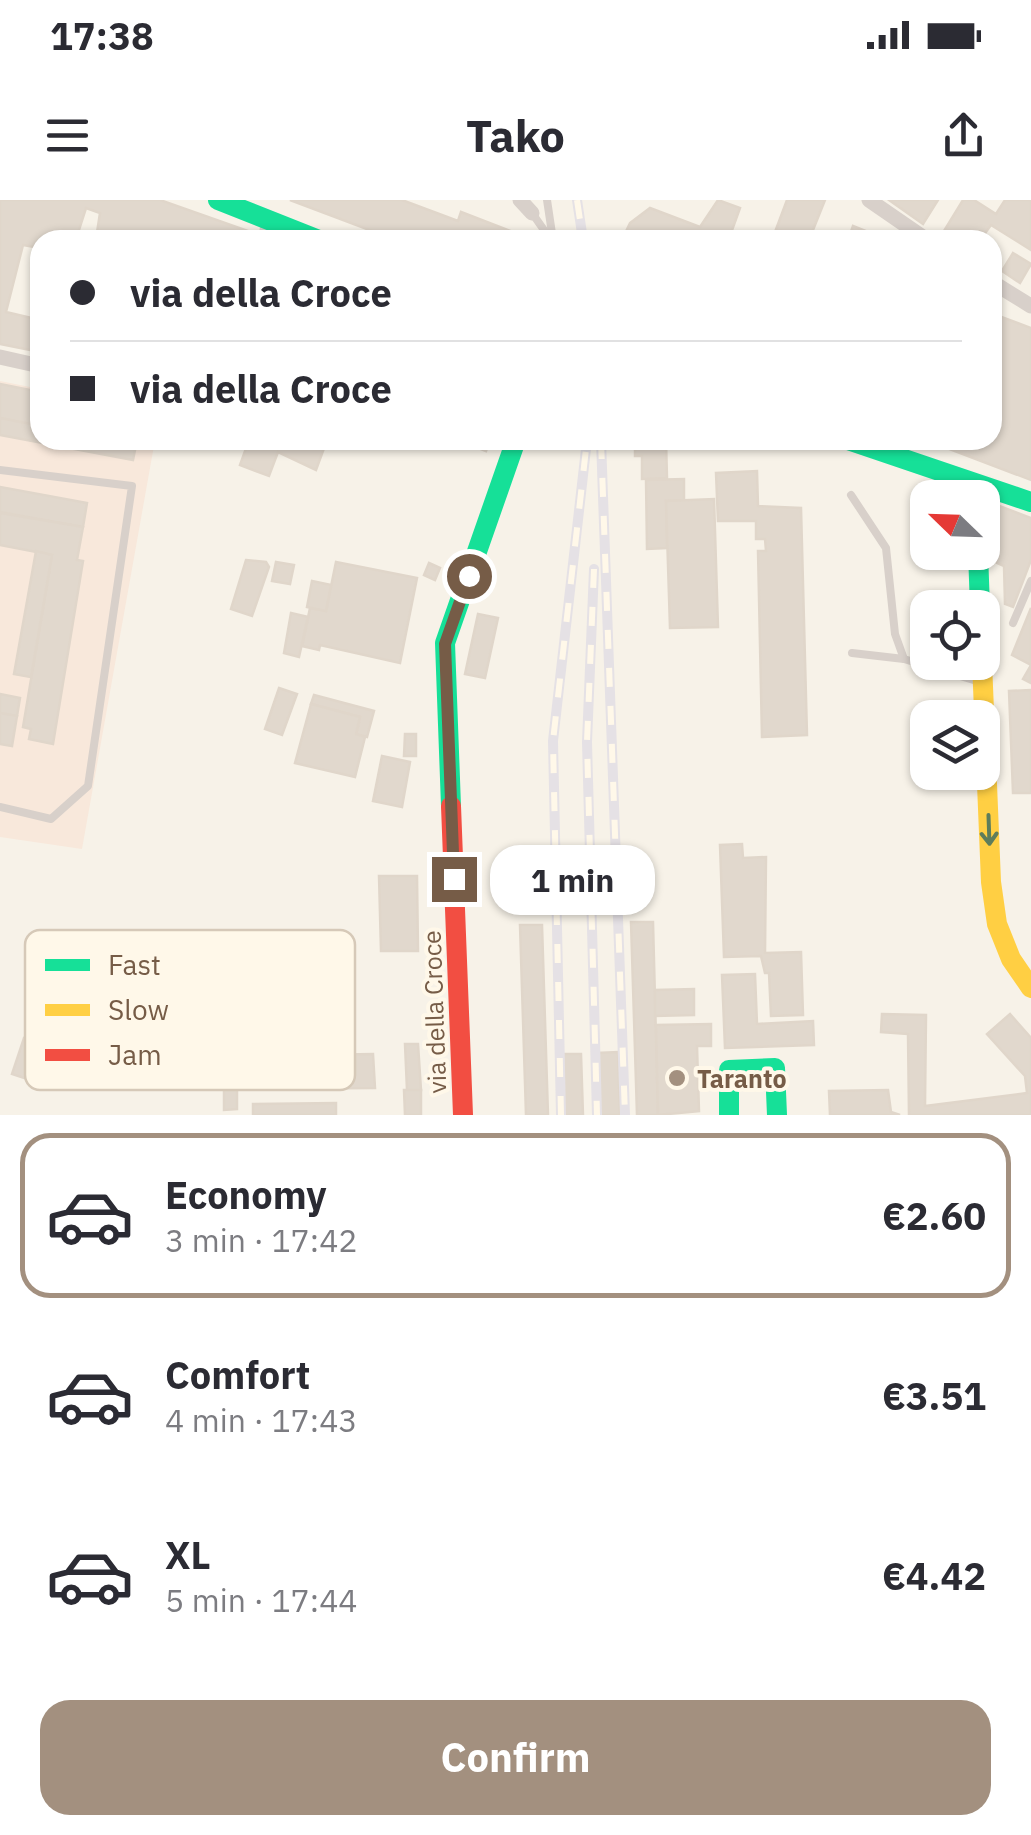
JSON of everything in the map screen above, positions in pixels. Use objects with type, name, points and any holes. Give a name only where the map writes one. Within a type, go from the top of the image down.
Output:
[{"type":"street","points":[[218,200],[263,229]]},
{"type":"street","points":[[520,200],[532,213]]},
{"type":"street","points":[[869,200],[912,230]]},
{"type":"street","points":[[1002,288],[1031,306]]},
{"type":"street","points":[[0,358],[30,364]]},
{"type":"street","name":"via della Croce","points":[[464,1115],[445,644],[513,450]]},
{"type":"street","points":[[873,450],[948,480]]},
{"type":"street","points":[[1000,496],[1031,502]]},
{"type":"street","points":[[982,680],[990,882],[997,924],[1031,988]]},
{"type":"street","points":[[730,1115],[729,1070],[775,1068],[777,1115]]},
{"type":"lane","points":[[547,200],[551,230]]},
{"type":"lane","points":[[532,213],[545,230]]},
{"type":"lane","points":[[0,470],[132,486],[88,786],[51,818],[0,808]]},
{"type":"lane","points":[[851,494],[886,548],[895,634],[904,658]]},
{"type":"lane","points":[[1014,623],[1031,580]]},
{"type":"lane","points":[[852,653],[910,659]]},
{"type":"shaded area","points":[[0,381],[30,387],[30,450],[153,450],[82,849],[0,837]]},
{"type":"building","points":[[0,200],[160,200],[245,230],[97,230],[100,213],[86,208],[79,230],[30,230],[30,246],[23,245],[6,312],[30,318],[30,350],[0,344]]},
{"type":"building","points":[[290,200],[402,200],[458,221],[461,212],[508,230],[370,230]]},
{"type":"building","points":[[718,200],[740,208],[732,230],[627,230],[650,208],[700,227]]},
{"type":"building","points":[[787,200],[825,200],[813,230],[776,230]]},
{"type":"building","points":[[889,200],[938,200],[923,224]]},
{"type":"building","points":[[963,200],[974,200],[996,214],[1005,200],[1031,200],[1031,250],[991,225],[987,230],[945,230]]},
{"type":"building","points":[[1013,253],[1031,264],[1020,283],[1002,271]]},
{"type":"building","points":[[1002,317],[1031,328],[1031,480],[952,450],[1002,450]]},
{"type":"building","points":[[0,384],[30,390],[30,424],[0,418]]},
{"type":"building","points":[[0,418],[30,424],[30,441],[0,435]]},
{"type":"building","points":[[80,450],[135,450],[133,460]]},
{"type":"building","points":[[245,450],[323,450],[316,470],[278,452],[269,476],[240,465]]},
{"type":"building","points":[[635,450],[666,450],[667,478],[642,479],[642,456],[635,456]]},
{"type":"building","points":[[757,471],[758,506],[801,508],[807,735],[762,737],[758,551],[766,551],[765,539],[756,539],[756,521],[718,521],[716,473]]},
{"type":"building","points":[[684,479],[684,500],[666,501],[667,548],[647,549],[646,480]]},
{"type":"building","points":[[0,487],[87,503],[83,527],[0,512]]},
{"type":"building","points":[[714,499],[718,627],[670,628],[666,501]]},
{"type":"building","points":[[1000,506],[1031,518],[1031,560],[1013,607],[1005,604],[1004,566],[1000,564]]},
{"type":"building","points":[[0,513],[83,527],[77,560],[83,561],[53,744],[29,739],[31,729],[23,727],[52,555],[0,545]]},
{"type":"building","points":[[36,551],[52,555],[31,677],[14,674]]},
{"type":"building","points":[[246,560],[266,562],[269,567],[252,616],[231,609]]},
{"type":"building","points":[[276,562],[294,565],[290,584],[272,581]]},
{"type":"building","points":[[336,562],[417,578],[400,663],[320,645],[319,650],[302,646],[310,608],[326,611]]},
{"type":"building","points":[[429,563],[440,568],[435,580],[424,575]]},
{"type":"building","points":[[312,581],[331,585],[326,611],[307,607]]},
{"type":"building","points":[[1031,608],[1031,665],[1012,655]]},
{"type":"building","points":[[291,613],[308,617],[299,657],[284,653]]},
{"type":"building","points":[[478,614],[498,618],[485,678],[465,674]]},
{"type":"building","points":[[1031,665],[1031,683],[1023,679]]},
{"type":"building","points":[[279,688],[297,694],[282,735],[265,729]]},
{"type":"building","points":[[1031,690],[1031,793],[1013,793],[1009,691]]},
{"type":"building","points":[[0,694],[20,698],[17,716],[0,713]]},
{"type":"building","points":[[314,695],[374,711],[367,737],[356,734],[360,717],[311,704]]},
{"type":"building","points":[[311,704],[360,717],[356,734],[365,737],[355,777],[295,763]]},
{"type":"building","points":[[0,713],[17,716],[12,746],[0,744]]},
{"type":"building","points":[[405,734],[416,734],[416,756],[404,756]]},
{"type":"building","points":[[382,756],[410,762],[402,807],[373,801]]},
{"type":"building","points":[[742,844],[743,858],[766,857],[765,953],[801,952],[803,1015],[771,1016],[769,973],[765,973],[761,956],[724,957],[720,845]]},
{"type":"building","points":[[379,876],[417,876],[418,951],[381,951]]},
{"type":"building","points":[[631,922],[653,922],[658,1115],[637,1115]]},
{"type":"building","points":[[520,925],[542,925],[548,1115],[526,1115]]},
{"type":"building","points":[[755,974],[757,1024],[813,1021],[814,1045],[725,1048],[722,975]]},
{"type":"building","points":[[694,989],[694,1015],[655,1016],[655,990]]},
{"type":"building","points":[[882,1014],[926,1015],[925,1106],[1027,1093],[1025,1076],[987,1034],[1010,1014],[1031,1038],[1031,1115],[909,1115],[908,1034],[881,1032]]},
{"type":"building","name":"Taranto","points":[[711,1024],[711,1046],[697,1046],[699,1111],[658,1115],[656,1025]]},
{"type":"building","points":[[24,1038],[25,1038],[25,1078],[12,1074]]},
{"type":"building","points":[[405,1044],[418,1044],[421,1090],[407,1090]]},
{"type":"building","points":[[618,1052],[620,1115],[599,1115],[597,1053]]},
{"type":"building","points":[[355,1054],[373,1054],[375,1088],[355,1088]]},
{"type":"building","points":[[562,1054],[581,1054],[583,1115],[563,1115]]},
{"type":"building","points":[[224,1090],[237,1090],[237,1109],[224,1110]]},
{"type":"building","points":[[404,1090],[421,1090],[421,1115],[405,1115]]},
{"type":"building","points":[[888,1090],[891,1112],[900,1115],[830,1115],[829,1091]]},
{"type":"building","points":[[336,1103],[336,1115],[253,1115],[253,1104]]},
{"type":"railway","points":[[577,200],[582,230]]},
{"type":"railway","points":[[561,1115],[553,741],[586,450]]},
{"type":"railway","points":[[601,450],[625,1115]]},
{"type":"railway","points":[[594,569],[587,742],[597,1115]]},
{"type":"traffic: fast","points":[[218,200],[294,230]]},
{"type":"traffic: fast","points":[[451,806],[445,643],[513,450]]},
{"type":"traffic: fast","points":[[878,450],[1031,502]]},
{"type":"traffic: fast","points":[[979,570],[979,590]]},
{"type":"traffic: fast","points":[[729,1115],[729,1070],[775,1068],[777,1115]]},
{"type":"traffic: slow","points":[[983,680],[991,882],[997,924],[1011,959],[1031,988]]},
{"type":"traffic: jam","points":[[451,806],[463,1115]]},
{"type":"place","name":"Taranto","points":[[677,1078]]},
{"type":"route","points":[[454,879],[445,644],[469,576]]}]
